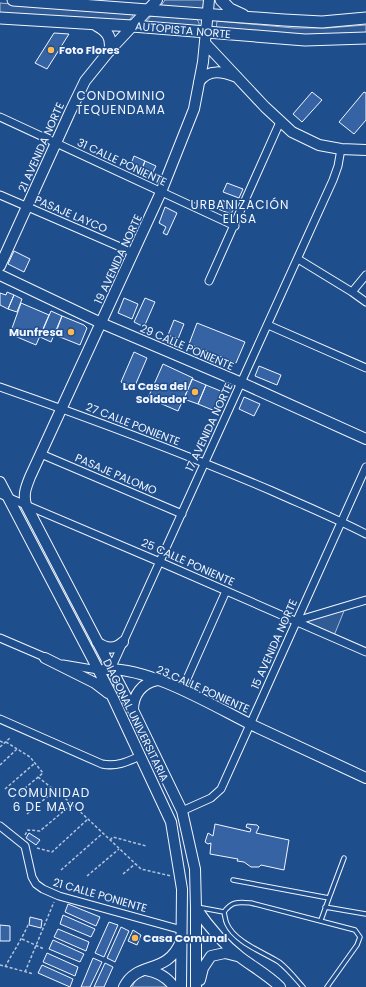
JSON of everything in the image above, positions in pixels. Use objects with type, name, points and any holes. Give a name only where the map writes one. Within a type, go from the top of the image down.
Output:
[{"type":"main road","name":"AUTOPISTA NORTE","points":[[13,0],[322,22],[366,18]]},
{"type":"main road","name":"21 AVENIDA NORTE","points":[[0,266],[85,81],[110,50],[157,0]]},
{"type":"main road","name":"19 AVENIDA NORTE","points":[[26,505],[24,498],[25,490],[61,408],[161,192],[194,108],[199,82],[209,0]]},
{"type":"main road","points":[[221,0],[234,11],[249,18]]},
{"type":"main road","name":"AUTOPISTA NORTE","points":[[0,18],[132,26],[205,38],[305,40],[366,38]]},
{"type":"main road","points":[[96,24],[105,30],[109,36],[110,50]]},
{"type":"main road","points":[[205,38],[239,78],[280,122],[292,132],[307,140],[319,144],[342,149],[366,150]]},
{"type":"main road","points":[[199,82],[207,75],[219,72],[239,78]]},
{"type":"main road","name":"29 CALLE PONIENTE","points":[[0,275],[101,323],[242,383],[366,439]]},
{"type":"main road","name":"DIAGONAL UNIVERSITARIA","points":[[0,482],[4,496],[113,698],[171,822],[181,876],[183,903],[181,987]]},
{"type":"main road","name":"DIAGONAL UNIVERSITARIA","points":[[26,505],[133,710],[182,811],[195,869],[198,987]]},
{"type":"main road","points":[[97,642],[104,647],[110,648],[116,647],[123,642]]},
{"type":"main road","points":[[45,658],[95,683],[113,698]]},
{"type":"main road","name":"23 CALLE PONIENTE","points":[[98,670],[111,669],[127,671],[157,680],[182,690],[250,724],[366,778]]},
{"type":"main road","points":[[133,710],[135,696],[140,688],[157,680]]},
{"type":"main road","points":[[196,908],[213,932],[239,956],[280,987]]},
{"type":"main road","points":[[124,987],[130,977],[140,971],[156,967],[165,962],[176,951],[182,934]]},
{"type":"main road","points":[[198,987],[203,968],[211,956],[225,953],[239,956]]},
{"type":"main road","points":[[146,970],[163,976],[174,987]]},
{"type":"street","name":"31 CALLE PONIENTE","points":[[0,117],[235,226]]},
{"type":"street","points":[[210,281],[280,122]]},
{"type":"street","name":"17 AVENIDA NORTE","points":[[111,669],[298,259],[336,173],[342,149]]},
{"type":"street","name":"PASAJE LAYCO","points":[[0,195],[134,253]]},
{"type":"street","points":[[298,259],[366,302]]},
{"type":"street","points":[[352,292],[366,275]]},
{"type":"street","points":[[268,325],[366,368]]},
{"type":"street","name":"27 CALLE PONIENTE","points":[[0,387],[61,408],[205,463],[341,521],[366,534]]},
{"type":"street","name":"PASAJE PALOMO","points":[[41,454],[182,514]]},
{"type":"street","name":"15 AVENIDA NORTE","points":[[182,811],[211,798],[221,789],[366,467]]},
{"type":"street","name":"25 CALLE PONIENTE","points":[[4,496],[366,652]]},
{"type":"street","points":[[182,690],[226,591]]},
{"type":"street","points":[[296,622],[366,600]]},
{"type":"street","name":"23 CALLE PONIENTE","points":[[0,638],[45,658],[66,664],[98,670]]},
{"type":"street","points":[[0,719],[102,764],[120,764],[140,756]]},
{"type":"street","name":"21 CALLE PONIENTE","points":[[0,826],[25,846],[32,879],[43,889],[59,896],[182,934]]},
{"type":"lane","points":[[321,920],[344,858]]},
{"type":"lane","points":[[234,880],[329,898]]},
{"type":"lane","points":[[303,987],[288,970],[278,962],[237,937],[230,930],[226,923],[224,912],[229,905],[243,902],[251,903],[355,930],[360,937],[357,945],[327,987]]},
{"type":"lane","points":[[196,908],[224,912]]},
{"type":"lane","points":[[325,908],[366,914]]},
{"type":"path","points":[[0,747],[10,738]]},
{"type":"path","points":[[0,741],[5,742],[30,757],[43,773],[12,799]]},
{"type":"path","points":[[0,765],[17,749]]},
{"type":"path","points":[[5,789],[35,763]]},
{"type":"path","points":[[38,777],[72,804],[141,869],[176,878]]},
{"type":"path","points":[[27,814],[55,790]]},
{"type":"path","points":[[25,835],[28,830],[40,831],[72,804]]},
{"type":"path","points":[[37,848],[52,852],[88,819]]},
{"type":"path","points":[[61,870],[103,833]]},
{"type":"path","points":[[110,840],[113,837],[146,846]]},
{"type":"path","points":[[87,876],[120,849]]},
{"type":"path","points":[[122,874],[135,863]]},
{"type":"path","points":[[25,972],[54,902]]},
{"type":"path","points":[[5,967],[13,952],[22,940],[29,923]]},
{"type":"path","points":[[22,940],[44,949]]},
{"type":"path","points":[[0,965],[34,974]]},
{"type":"shaded area","points":[[165,0],[205,0],[203,7],[200,10],[160,7]]},
{"type":"shaded area","points":[[0,3],[134,14],[126,24],[0,15]]},
{"type":"shaded area","points":[[151,16],[197,19],[199,25],[198,27],[144,24]]},
{"type":"shaded area","points":[[217,21],[294,28],[327,28],[366,25],[366,33],[322,36],[216,30]]},
{"type":"shaded area","points":[[346,606],[333,638],[296,621]]},
{"type":"shaded area","points":[[149,974],[166,982],[169,987],[132,987],[137,978]]},
{"type":"building","name":"Foto Flores","points":[[54,33],[69,34],[47,69],[35,63]]},
{"type":"building","points":[[312,92],[322,100],[302,122],[293,114]]},
{"type":"building","points":[[364,92],[366,93],[366,120],[354,134],[339,122]]},
{"type":"building","points":[[134,156],[145,161],[142,169],[131,164]]},
{"type":"building","points":[[145,161],[156,166],[152,174],[142,169]]},
{"type":"building","points":[[227,183],[243,189],[239,198],[223,192]]},
{"type":"building","points":[[222,200],[230,204],[229,208],[233,210],[231,214],[218,209]]},
{"type":"building","points":[[165,207],[177,213],[167,235],[163,233],[166,227],[159,223]]},
{"type":"building","points":[[14,251],[30,259],[24,272],[8,264]]},
{"type":"building","points":[[7,292],[14,295],[8,309],[0,305],[0,293],[6,295]]},
{"type":"building","points":[[14,295],[22,299],[17,312],[8,309]]},
{"type":"building","points":[[124,298],[138,304],[132,319],[118,313]]},
{"type":"building","points":[[145,298],[155,302],[144,327],[134,322]]},
{"type":"building","points":[[21,303],[49,315],[36,345],[10,334]]},
{"type":"building","points":[[51,311],[62,316],[51,342],[40,337]]},
{"type":"building","name":"Munfresa","points":[[62,316],[84,325],[87,328],[80,345],[55,335]]},
{"type":"building","points":[[174,320],[184,324],[178,339],[168,335]]},
{"type":"building","points":[[197,323],[245,342],[236,363],[189,344]]},
{"type":"building","points":[[134,352],[147,358],[134,388],[121,382]]},
{"type":"building","points":[[163,364],[193,378],[178,411],[148,398]]},
{"type":"building","points":[[259,366],[281,375],[277,385],[255,376]]},
{"type":"building","name":"La Casa del Soldador","points":[[192,379],[206,385],[198,404],[184,399]]},
{"type":"building","points":[[206,385],[223,392],[215,411],[198,404]]},
{"type":"building","points":[[244,397],[260,404],[254,416],[239,409]]},
{"type":"building","points":[[215,824],[250,832],[251,829],[246,827],[247,824],[257,825],[259,827],[256,833],[289,840],[284,870],[261,865],[259,867],[251,867],[244,862],[237,861],[238,859],[210,854],[211,843],[208,844],[205,842],[208,833],[213,836]]},
{"type":"building","points":[[29,833],[40,840],[36,845],[26,838]]},
{"type":"building","points":[[68,904],[100,917],[96,926],[65,912]]},
{"type":"building","points":[[63,915],[95,929],[91,937],[60,924]]},
{"type":"building","points":[[30,917],[42,920],[41,928],[29,925]]},
{"type":"building","points":[[109,922],[118,925],[104,957],[95,953]]},
{"type":"building","points":[[0,925],[10,926],[10,941],[0,941]]},
{"type":"building","points":[[121,927],[129,931],[115,962],[107,958]]},
{"type":"building","points":[[58,929],[89,942],[86,951],[54,937]]},
{"type":"building","name":"Casa Comunal","points":[[133,930],[141,935],[137,945],[128,941]]},
{"type":"building","points":[[53,940],[84,954],[80,962],[49,949]]},
{"type":"building","points":[[47,953],[78,967],[75,976],[43,962]]},
{"type":"building","points":[[93,958],[102,962],[90,987],[81,987]]},
{"type":"building","points":[[105,963],[113,967],[104,987],[94,987]]},
{"type":"building","points":[[42,965],[73,979],[70,987],[38,973]]},
{"type":"place","name":"Foto Flores","points":[[51,50]]},
{"type":"place","name":"Munfresa","points":[[71,332]]},
{"type":"place","name":"La Casa del Soldador","points":[[195,392]]},
{"type":"place","name":"Casa Comunal","points":[[135,938]]},
{"type":"district","name":"CONDOMINIO TEQUENDAMA","points":[[121,102]]},
{"type":"district","name":"URBANIZACIÓN ELISA","points":[[240,211]]},
{"type":"district","name":"COMUNIDAD 6 DE MAYO","points":[[49,799]]}]
